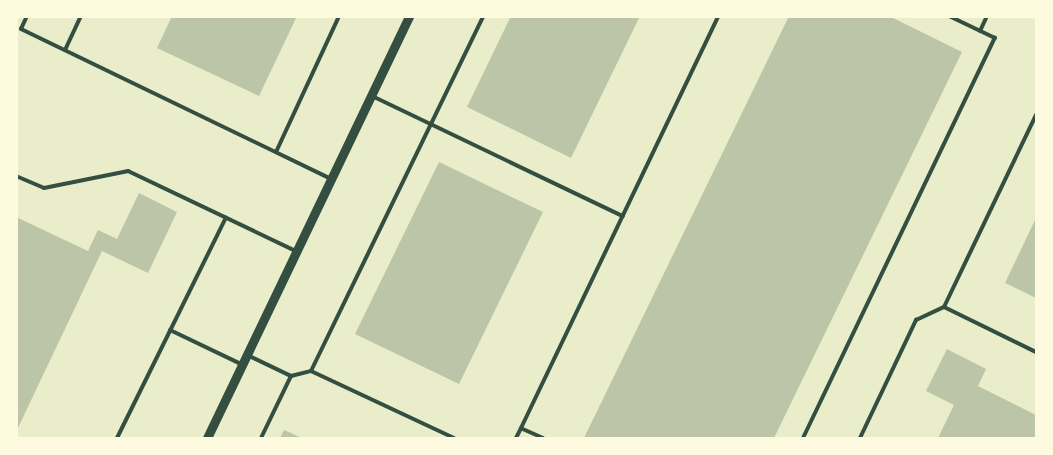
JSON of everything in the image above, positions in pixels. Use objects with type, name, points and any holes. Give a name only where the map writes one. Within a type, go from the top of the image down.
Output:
[{"type":"street","points":[[207,438],[409,16]]},
{"type":"lane","points":[[27,16],[19,28],[331,179]]},
{"type":"lane","points":[[65,50],[81,16]]},
{"type":"lane","points":[[276,152],[339,16]]},
{"type":"lane","points":[[310,371],[483,16]]},
{"type":"lane","points":[[516,438],[718,16]]},
{"type":"lane","points":[[803,438],[995,38],[949,16]]},
{"type":"lane","points":[[980,31],[987,16]]},
{"type":"lane","points":[[371,96],[623,216]]},
{"type":"lane","points":[[860,438],[916,320],[944,308],[1036,115]]},
{"type":"lane","points":[[16,176],[44,188],[128,171],[296,251]]},
{"type":"lane","points":[[117,438],[226,217]]},
{"type":"lane","points":[[944,308],[1036,352]]},
{"type":"lane","points":[[170,330],[242,365]]},
{"type":"lane","points":[[247,355],[291,375],[310,371],[454,438]]},
{"type":"lane","points":[[261,438],[291,375]]},
{"type":"lane","points":[[521,428],[543,438]]},
{"type":"building","points":[[172,16],[297,16],[259,96],[157,48]]},
{"type":"building","points":[[511,16],[640,16],[571,158],[467,107]]},
{"type":"building","points":[[789,16],[889,16],[962,52],[774,438],[584,438]]},
{"type":"building","points":[[439,162],[543,212],[459,384],[355,334]]},
{"type":"building","points":[[139,193],[177,212],[148,273],[102,251],[16,432],[16,217],[88,251],[98,230],[117,239]]},
{"type":"building","points":[[1036,218],[1036,298],[1005,283]]},
{"type":"building","points":[[947,349],[986,369],[978,386],[1036,415],[1036,438],[938,438],[954,405],[926,391]]},
{"type":"building","points":[[284,430],[302,438],[280,438]]}]
